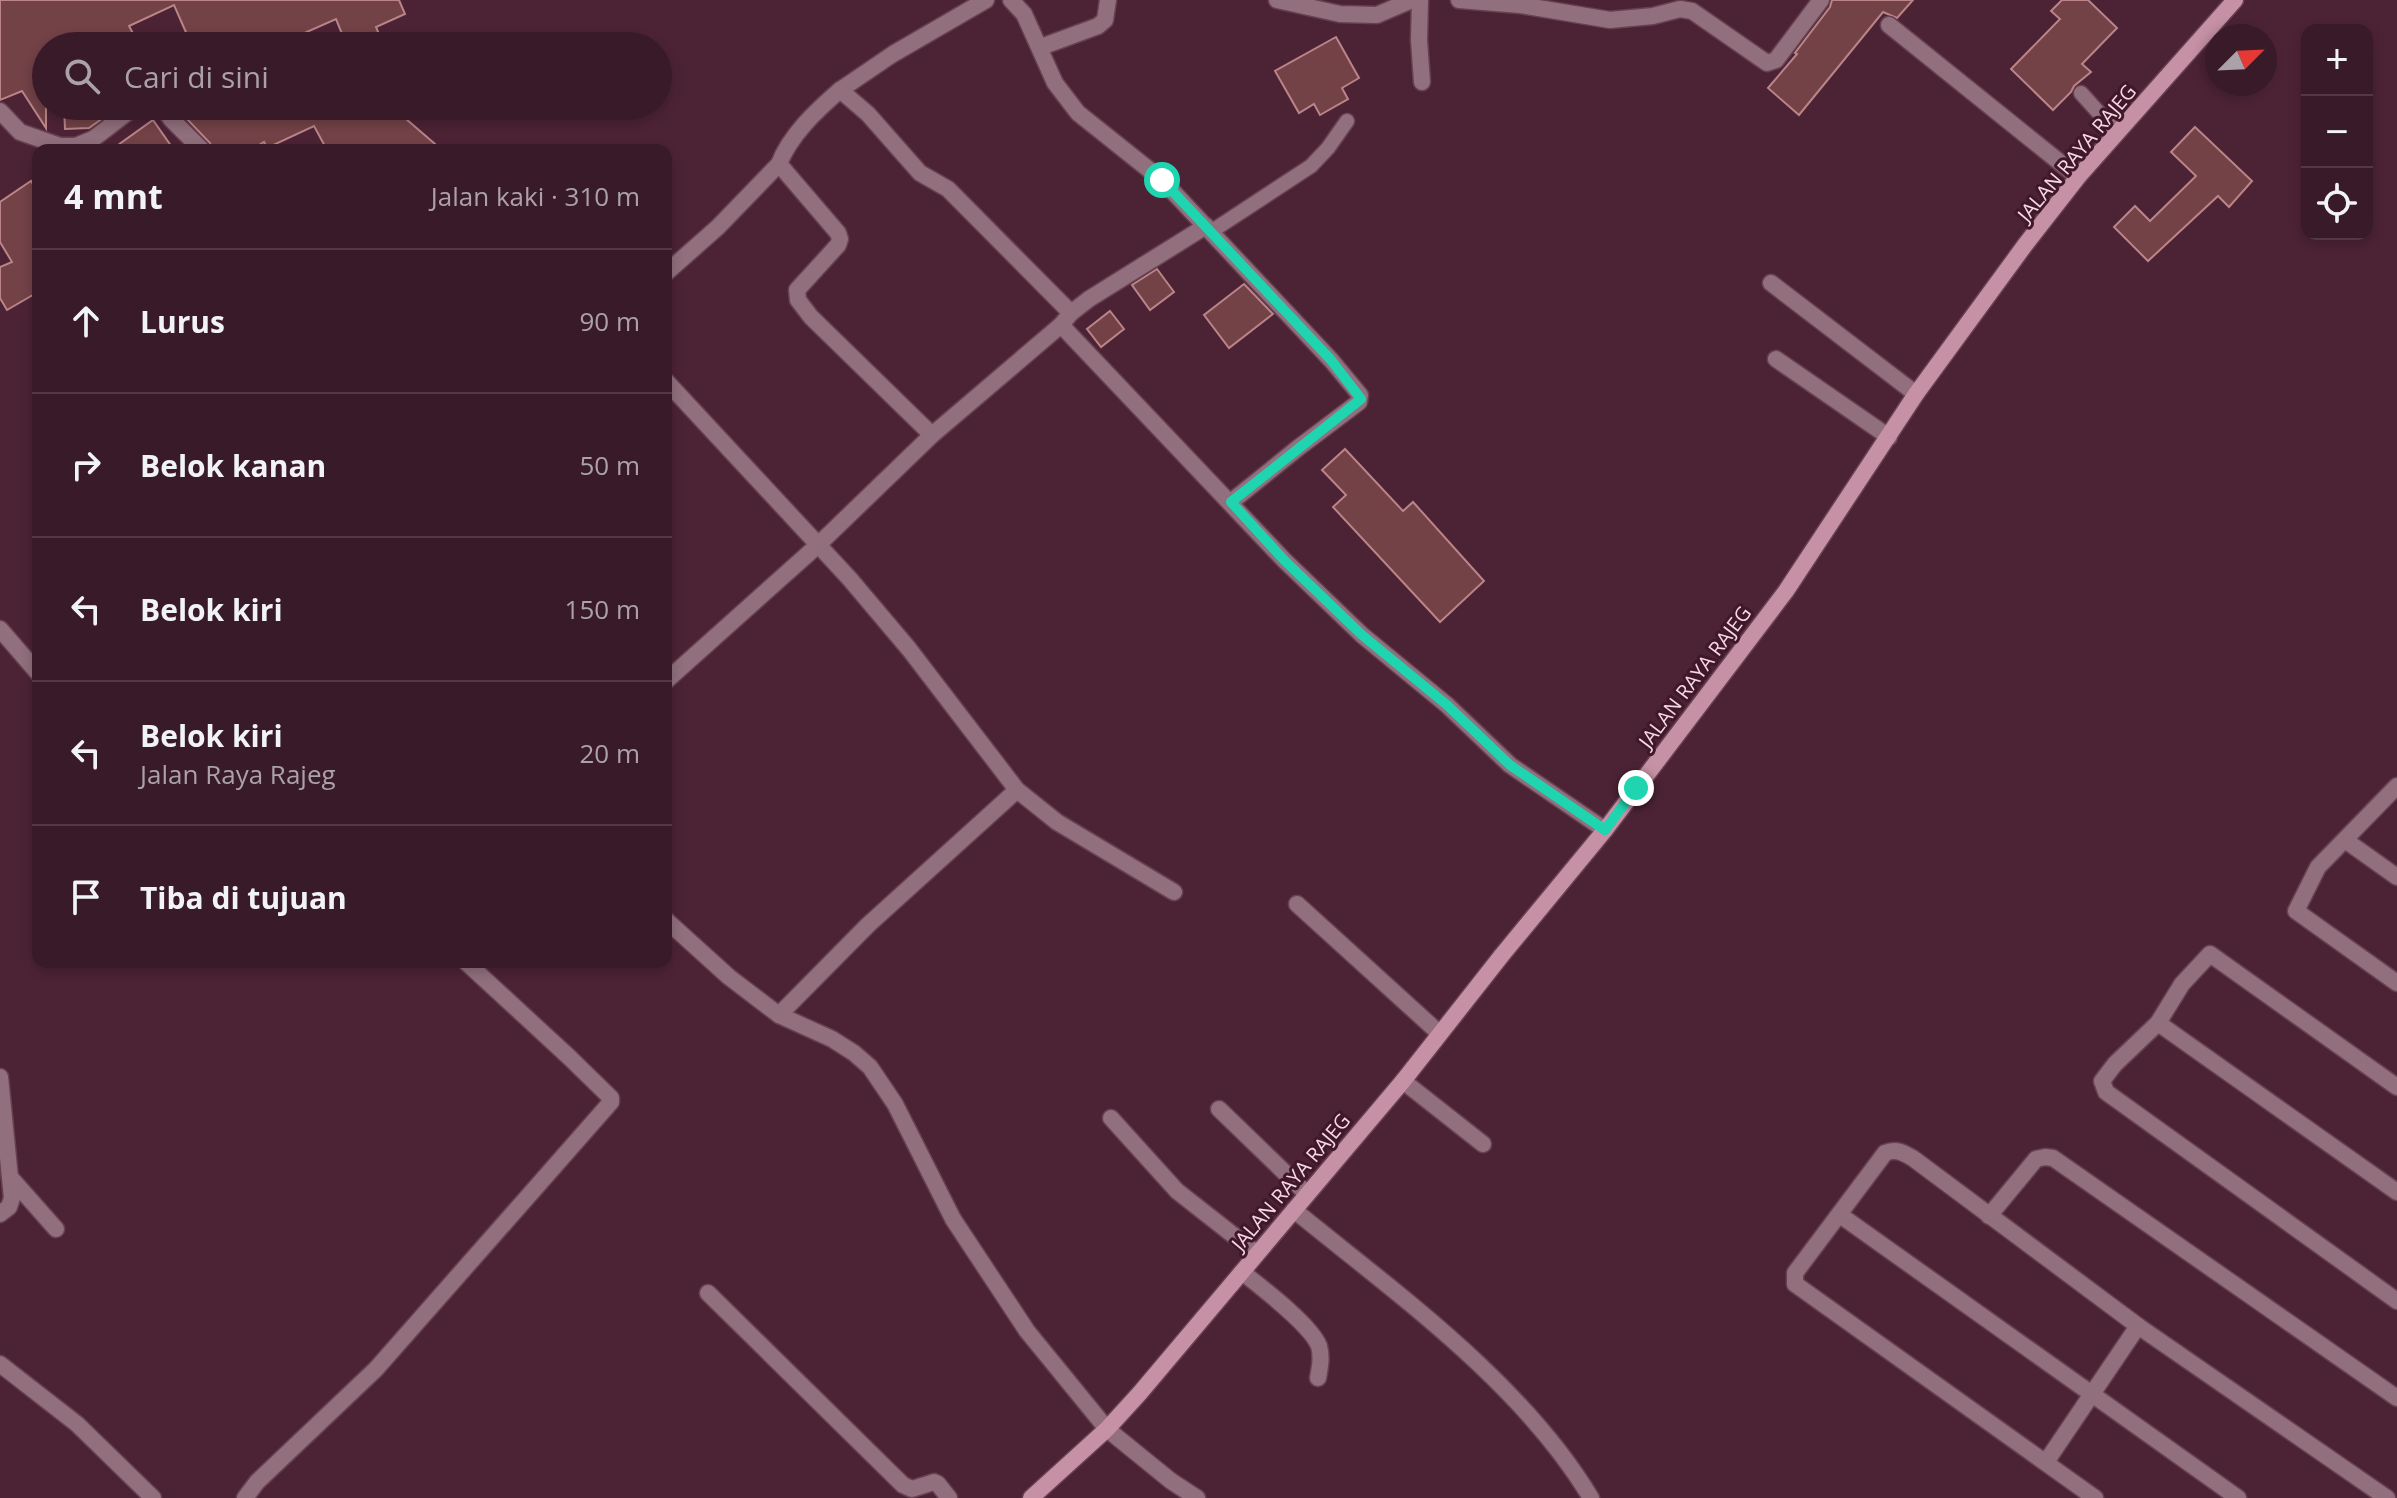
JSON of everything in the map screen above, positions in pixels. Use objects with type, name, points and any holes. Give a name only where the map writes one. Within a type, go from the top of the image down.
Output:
[{"type":"main road","name":"JALAN RAYA RAJEG","points":[[1031,1498],[1107,1429],[1242,1272],[1403,1081],[1605,830],[1786,591],[1916,394],[2025,245],[2078,177],[2235,0]]},
{"type":"street","points":[[672,268],[718,227],[779,164],[798,133],[840,90],[893,54],[986,0]]},
{"type":"street","points":[[1011,0],[1024,14],[1055,83],[1078,113],[1162,180],[1331,360],[1361,399],[1231,502]]},
{"type":"street","points":[[1041,47],[1098,26],[1107,16],[1108,0]]},
{"type":"street","points":[[1277,0],[1340,14],[1377,15],[1412,0]]},
{"type":"street","points":[[1420,0],[1422,82]]},
{"type":"street","points":[[1459,0],[1520,5],[1610,20],[1653,16],[1680,9],[1692,11],[1767,63],[1776,60],[1821,0]]},
{"type":"street","points":[[1889,25],[2078,177]]},
{"type":"street","points":[[840,90],[868,114],[920,173],[948,189],[1284,560],[1362,635],[1447,705],[1510,765],[1605,830]]},
{"type":"street","points":[[0,111],[20,132],[54,144]]},
{"type":"street","points":[[81,144],[93,139],[118,120]]},
{"type":"street","points":[[172,120],[196,144]]},
{"type":"street","points":[[779,164],[840,239],[797,290],[798,300],[811,317],[932,435]]},
{"type":"street","points":[[672,676],[818,545],[932,435],[1066,319],[1111,284],[1209,228]]},
{"type":"street","points":[[1771,283],[1916,394]]},
{"type":"street","points":[[1776,359],[1889,437]]},
{"type":"street","points":[[672,387],[818,545],[909,649],[1017,790],[1057,822],[1174,892]]},
{"type":"street","points":[[0,629],[32,666]]},
{"type":"street","points":[[2397,786],[2318,867],[2296,911],[2397,983]]},
{"type":"street","points":[[779,1015],[868,925],[1017,790]]},
{"type":"street","points":[[2345,840],[2397,877]]},
{"type":"street","points":[[1297,904],[1439,1033]]},
{"type":"street","points":[[672,925],[729,977],[779,1015],[832,1039],[870,1067],[895,1104],[953,1219],[1027,1331],[1107,1429],[1197,1498]]},
{"type":"street","points":[[2397,1087],[2210,954],[2182,984],[2158,1023],[2115,1064],[2102,1081],[2106,1092],[2397,1301]]},
{"type":"street","points":[[245,1498],[257,1482],[376,1369],[611,1102],[611,1098],[569,1057],[473,968]]},
{"type":"street","points":[[2158,1023],[2397,1192]]},
{"type":"street","points":[[0,1077],[12,1198],[9,1207],[0,1214]]},
{"type":"street","points":[[1403,1081],[1483,1144]]},
{"type":"street","points":[[1219,1109],[1307,1194]]},
{"type":"street","points":[[1111,1118],[1177,1191],[1256,1253]]},
{"type":"street","points":[[2095,1498],[1795,1284],[1795,1273],[1885,1153],[1899,1151],[1914,1159],[2138,1326],[2387,1498]]},
{"type":"street","points":[[1989,1216],[2036,1159],[2053,1158],[2397,1398]]},
{"type":"street","points":[[10,1177],[56,1229]]},
{"type":"street","points":[[1294,1210],[1427,1319],[1523,1406],[1591,1498]]},
{"type":"street","points":[[1840,1215],[2238,1498]]},
{"type":"street","points":[[1242,1272],[1307,1329],[1318,1344],[1321,1361],[1318,1378]]},
{"type":"street","points":[[708,1293],[903,1485],[912,1489],[934,1482],[949,1498]]},
{"type":"street","points":[[2046,1462],[2138,1326]]},
{"type":"street","points":[[0,1364],[77,1424],[153,1498]]},
{"type":"lane","points":[[2081,93],[2117,133]]},
{"type":"lane","points":[[1209,228],[1311,166],[1347,121]]},
{"type":"building","points":[[0,0],[399,0],[405,14],[376,27],[378,32],[341,32],[336,19],[307,32],[186,32],[174,5],[129,26],[132,32],[32,32],[32,106],[22,91],[0,100]]},
{"type":"building","points":[[1832,0],[1913,0],[1897,18],[1883,12],[1799,115],[1768,88],[1797,54]]},
{"type":"building","points":[[2062,0],[2088,0],[2117,28],[2082,64],[2091,72],[2053,110],[2011,69],[2060,19],[2051,11]]},
{"type":"building","points":[[1336,37],[1359,78],[1342,88],[1348,99],[1320,115],[1314,104],[1299,113],[1275,71]]},
{"type":"building","points":[[65,120],[100,120],[89,128],[65,129]]},
{"type":"building","points":[[153,120],[170,144],[119,144]]},
{"type":"building","points":[[188,120],[407,120],[435,144],[324,144],[314,126],[276,144],[210,143]]},
{"type":"building","points":[[2195,127],[2252,181],[2229,207],[2218,196],[2148,261],[2114,227],[2135,206],[2150,221],[2196,176],[2171,152]]},
{"type":"building","points":[[31,181],[32,295],[7,310],[0,298],[0,267],[12,262],[0,242],[0,202]]},
{"type":"building","points":[[1157,269],[1174,292],[1150,310],[1132,285]]},
{"type":"building","points":[[1244,284],[1273,314],[1229,348],[1204,315]]},
{"type":"building","points":[[1110,311],[1124,329],[1101,347],[1087,329]]},
{"type":"building","points":[[1345,449],[1403,511],[1413,502],[1484,581],[1440,622],[1333,507],[1346,495],[1322,470]]},
{"type":"route","points":[[1162,180],[1331,360],[1361,399],[1231,502],[1284,560],[1362,635],[1447,705],[1510,765],[1605,830],[1636,788]]}]
